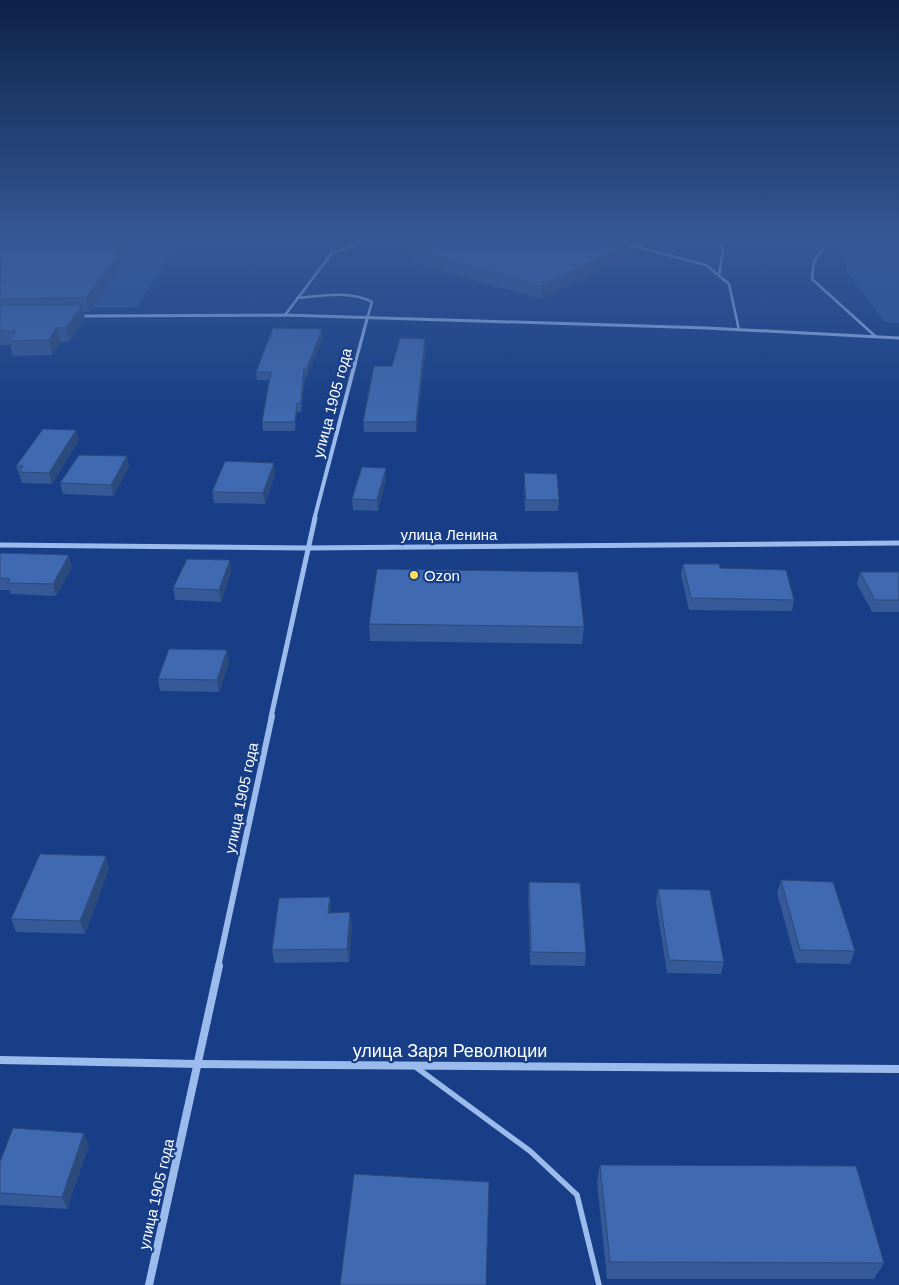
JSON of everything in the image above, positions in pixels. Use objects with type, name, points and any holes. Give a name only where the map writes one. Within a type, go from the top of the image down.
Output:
[{"type":"street","points":[[69,316],[285,315],[739,330],[899,338]]},
{"type":"street","name":"улица 1905 года","points":[[149,1285],[198,1064],[307,548],[367,318]]},
{"type":"street","name":"улица Ленина","points":[[0,545],[307,548],[899,542]]},
{"type":"street","name":"улица Заря Революции","points":[[0,1060],[198,1064],[899,1069]]},
{"type":"lane","points":[[285,315],[294,302]]},
{"type":"lane","points":[[367,318],[372,302]]},
{"type":"lane","points":[[733,302],[739,330]]},
{"type":"lane","points":[[837,302],[875,336]]},
{"type":"lane","points":[[414,1066],[530,1151],[577,1195],[599,1285]]},
{"type":"shaded area","points":[[0,302],[140,302],[137,307],[0,309]]},
{"type":"shaded area","points":[[870,302],[899,302],[899,323],[885,322]]},
{"type":"building","points":[[0,305],[82,305],[66,328],[56,328],[49,340],[9,341],[16,331],[0,331]]},
{"type":"building","points":[[273,328],[322,329],[307,368],[304,368],[301,403],[297,403],[295,422],[262,422],[271,372],[256,372]]},
{"type":"building","points":[[400,338],[425,339],[416,422],[363,422],[374,366],[392,366]]},
{"type":"building","points":[[43,429],[76,430],[49,473],[19,472],[23,466],[16,466]]},
{"type":"building","points":[[79,455],[127,456],[111,485],[60,483]]},
{"type":"building","points":[[225,461],[274,463],[263,493],[212,492]]},
{"type":"building","points":[[362,467],[386,468],[377,500],[352,499]]},
{"type":"building","points":[[524,473],[557,474],[559,500],[526,500]]},
{"type":"building","points":[[0,553],[69,555],[53,584],[7,583],[10,579],[0,578]]},
{"type":"building","points":[[187,559],[230,560],[219,590],[173,588]]},
{"type":"building","points":[[683,564],[719,564],[720,568],[786,570],[794,600],[691,598]]},
{"type":"building","points":[[377,569],[578,572],[584,627],[369,624]]},
{"type":"building","points":[[860,572],[899,572],[899,600],[875,600]]},
{"type":"building","points":[[169,649],[227,650],[217,680],[158,679]]},
{"type":"building","points":[[40,854],[106,856],[80,921],[11,919]]},
{"type":"building","points":[[781,880],[833,882],[855,951],[800,950]]},
{"type":"building","points":[[529,882],[580,883],[586,953],[531,952]]},
{"type":"building","points":[[658,889],[710,890],[724,962],[669,960]]},
{"type":"building","points":[[330,897],[328,913],[350,912],[347,949],[272,950],[279,898]]},
{"type":"building","points":[[13,1128],[84,1133],[62,1197],[0,1193],[0,1162]]},
{"type":"building","points":[[600,1165],[856,1166],[884,1263],[610,1262]]},
{"type":"building","points":[[354,1174],[489,1182],[486,1285],[340,1285]]},
{"type":"place","name":"Ozon","points":[[414,575]]}]
